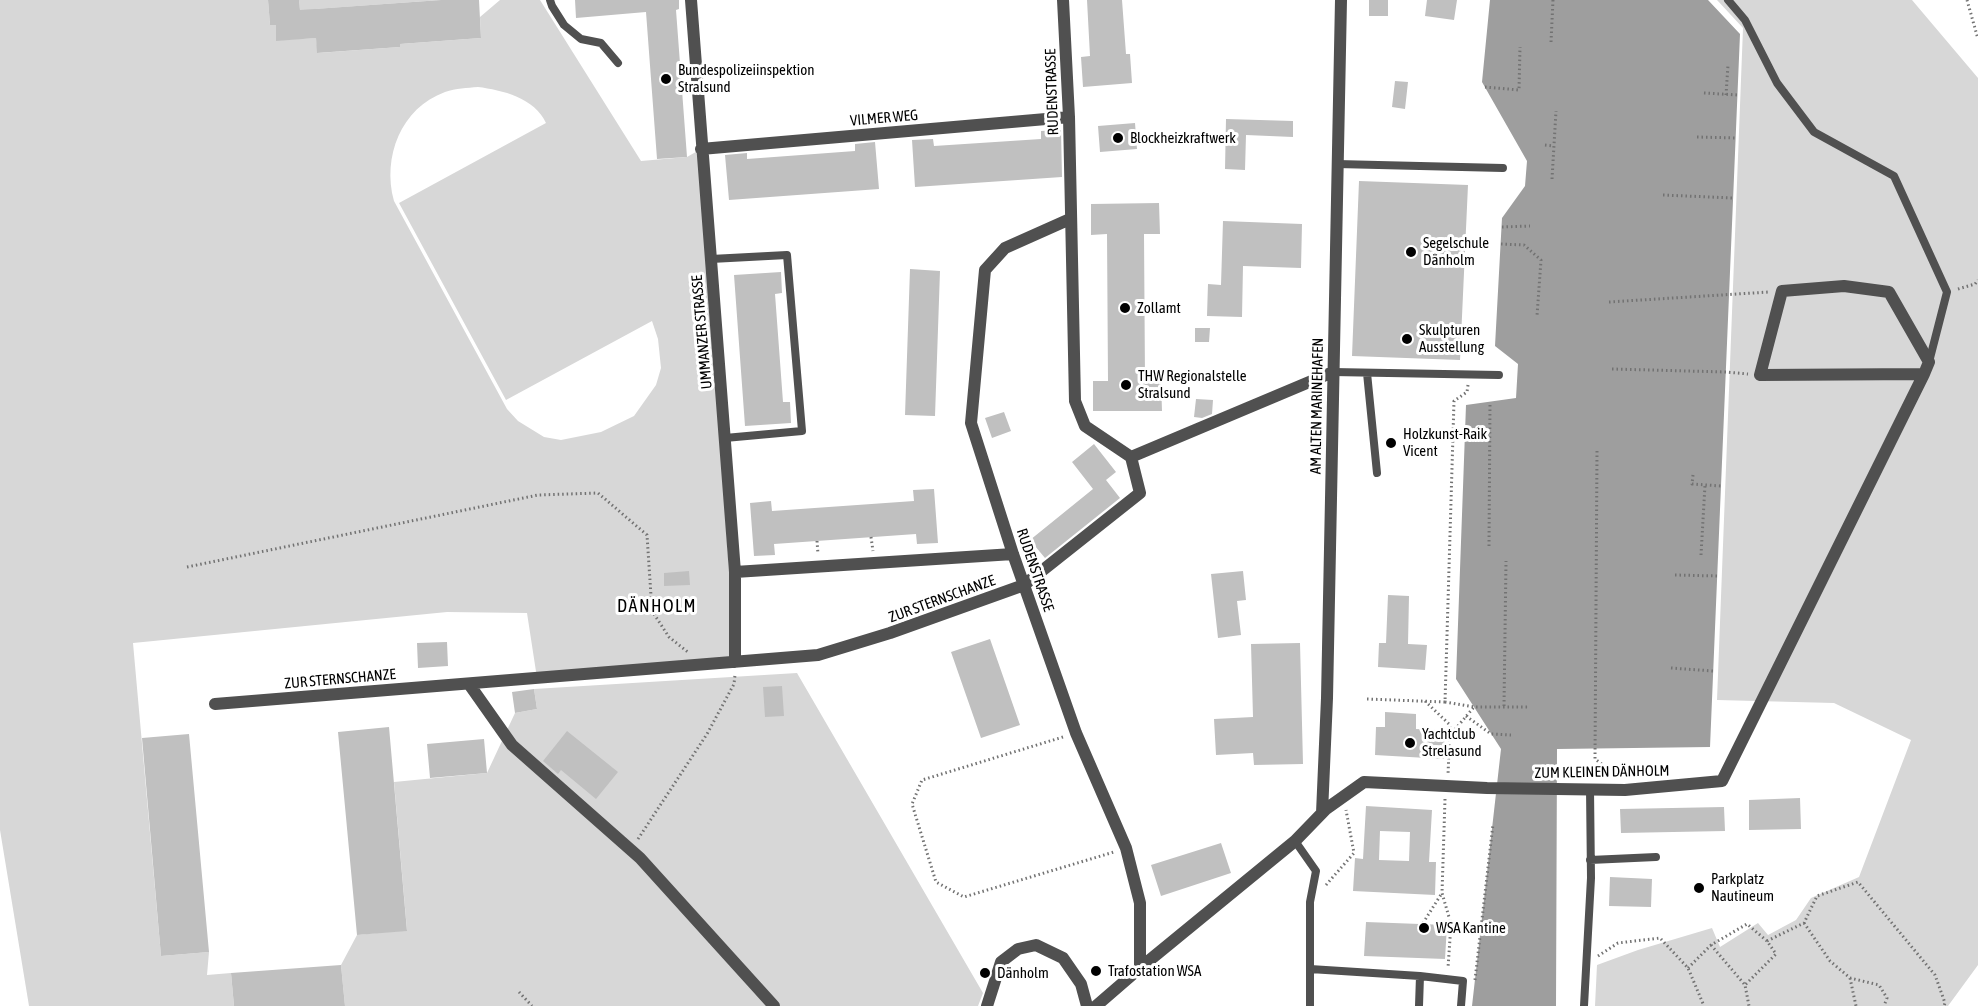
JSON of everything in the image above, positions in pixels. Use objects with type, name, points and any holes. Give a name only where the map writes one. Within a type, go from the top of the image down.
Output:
[{"type":"street","name":"UMMANZER STRASSE","points":[[691,0],[735,572],[735,662]]},
{"type":"street","name":"RUDENSTRASSE","points":[[1063,0],[1069,117],[1075,401],[1085,426],[1131,457]]},
{"type":"street","name":"AM ALTEN MARINEHAFEN","points":[[1322,813],[1341,0]]},
{"type":"street","name":"VILMER WEG","points":[[701,149],[1069,117]]},
{"type":"street","name":"RUDENSTRASSE","points":[[1070,219],[1005,248],[985,270],[971,423],[1012,554],[1076,733],[1126,848],[1140,903],[1140,968]]},
{"type":"street","points":[[1924,374],[1760,375],[1782,291],[1844,285],[1889,292],[1929,362]]},
{"type":"street","name":"ZUM KLEINEN DÄNHOLM","points":[[1095,1006],[1295,841],[1322,813],[1364,782],[1447,787],[1625,790],[1722,781],[1929,362]]},
{"type":"street","points":[[1131,457],[1333,372]]},
{"type":"street","name":"ZUR STERNSCHANZE","points":[[215,704],[818,655],[890,633],[1024,585],[1140,493],[1131,457]]},
{"type":"street","name":"ZUR STERNSCHANZE","points":[[735,572],[1012,554]]},
{"type":"street","points":[[469,684],[512,745],[631,850],[774,1006]]},
{"type":"street","points":[[987,1006],[1001,962],[1018,949],[1036,945],[1063,958],[1081,984],[1087,1006]]},
{"type":"lane","points":[[550,0],[564,25],[580,39],[601,43],[618,63]]},
{"type":"lane","points":[[1728,0],[1745,20],[1777,83],[1814,132],[1894,176],[1947,292]]},
{"type":"lane","points":[[1337,164],[1503,168]]},
{"type":"lane","points":[[711,259],[787,255],[802,430],[725,438]]},
{"type":"lane","name":"ZUM KLEINEN DÄNHOLM","points":[[1929,362],[1947,292]]},
{"type":"lane","points":[[1333,372],[1498,375]]},
{"type":"lane","points":[[1367,373],[1377,473]]},
{"type":"lane","points":[[1584,1006],[1591,878],[1590,789]]},
{"type":"lane","points":[[1295,841],[1316,871],[1310,902],[1310,1006]]},
{"type":"lane","points":[[1590,860],[1656,857]]},
{"type":"lane","points":[[1310,969],[1463,981],[1461,1006]]},
{"type":"lane","points":[[1419,1006],[1420,976]]},
{"type":"path","points":[[1551,42],[1553,0]]},
{"type":"path","points":[[1967,0],[1978,39]]},
{"type":"path","points":[[1485,87],[1519,90],[1520,48]]},
{"type":"path","points":[[1726,95],[1728,65]]},
{"type":"path","points":[[1704,93],[1738,95]]},
{"type":"path","points":[[1552,179],[1556,111]]},
{"type":"path","points":[[1697,137],[1736,138]]},
{"type":"path","points":[[1545,145],[1554,146]]},
{"type":"path","points":[[1663,195],[1733,198]]},
{"type":"path","points":[[1502,227],[1530,226]]},
{"type":"path","points":[[1501,244],[1524,245],[1541,260],[1537,316]]},
{"type":"path","points":[[1947,292],[1975,284],[1978,280]]},
{"type":"path","points":[[1609,302],[1782,291]]},
{"type":"path","points":[[1612,369],[1760,375]]},
{"type":"path","points":[[1445,702],[1455,401],[1467,392],[1470,375]]},
{"type":"path","points":[[1489,546],[1490,402]]},
{"type":"path","points":[[1597,451],[1595,759],[1608,769]]},
{"type":"path","points":[[1693,475],[1692,484],[1721,486]]},
{"type":"path","points":[[1701,555],[1705,485]]},
{"type":"path","points":[[187,567],[538,495],[598,493],[647,536],[652,611],[669,637],[705,664]]},
{"type":"path","points":[[1504,707],[1506,561]]},
{"type":"path","points":[[1675,575],[1718,576]]},
{"type":"path","points":[[631,850],[707,734],[734,684],[735,662]]},
{"type":"path","points":[[1671,668],[1713,671]]},
{"type":"path","points":[[1367,699],[1445,702],[1474,707],[1530,707]]},
{"type":"path","points":[[1425,701],[1450,725],[1442,893],[1451,924],[1448,979]]},
{"type":"path","points":[[1450,734],[1474,707]]},
{"type":"path","points":[[1466,716],[1491,734],[1511,735]]},
{"type":"path","points":[[1076,733],[922,780],[912,804],[936,882],[964,897],[1126,848]]},
{"type":"path","points":[[1310,902],[1354,853],[1343,796]]},
{"type":"path","points":[[1474,983],[1493,824]]},
{"type":"path","points":[[1767,941],[1804,923],[1817,896],[1858,882],[1935,975],[1944,1006]]},
{"type":"path","points":[[1424,921],[1442,893]]},
{"type":"path","points":[[1804,923],[1830,961],[1850,978],[1879,985],[1887,998],[1884,1006]]},
{"type":"path","points":[[1688,968],[1711,945],[1747,924],[1767,941],[1776,954],[1745,986]]},
{"type":"path","points":[[1586,964],[1618,943],[1660,938],[1688,968],[1704,1006]]},
{"type":"path","points":[[1711,945],[1745,986],[1749,1006]]},
{"type":"path","points":[[1850,978],[1856,1006]]},
{"type":"path","points":[[519,992],[532,1006]]},
{"type":"shaded area","points":[[0,0],[268,0],[270,25],[276,25],[277,40],[316,38],[318,53],[481,38],[480,17],[500,0],[540,0],[641,161],[687,157],[701,149],[735,662],[537,678],[527,613],[447,612],[133,643],[161,956],[209,952],[207,975],[231,973],[234,1006],[29,1006],[0,830]],"holes":[[[466,88],[487,88],[526,101],[541,114],[546,123],[399,203],[506,400],[652,321],[658,339],[661,368],[656,385],[634,416],[601,432],[561,440],[544,437],[518,421],[507,409],[394,201],[391,184],[393,151],[406,122],[430,99],[445,92]]]},
{"type":"shaded area","points":[[299,0],[441,0],[315,9],[301,22]]},
{"type":"shaded area","points":[[1490,0],[1708,0],[1740,34],[1710,747],[1557,749],[1556,1006],[1472,1006],[1501,749],[1456,679],[1466,405],[1516,398],[1518,364],[1495,346],[1502,218],[1525,186],[1527,161],[1482,82]]},
{"type":"shaded area","points":[[1717,0],[1912,0],[1978,78],[1978,965],[1948,1006],[1595,1006],[1597,965],[1712,928],[1720,947],[1758,923],[1768,935],[1796,920],[1811,898],[1859,877],[1911,740],[1834,703],[1717,700],[1743,28]]},
{"type":"shaded area","points":[[797,673],[983,993],[978,1006],[345,1006],[341,965],[357,935],[407,930],[394,782],[487,773],[515,713],[537,709],[534,689]]},
{"type":"building","points":[[268,0],[299,0],[300,10],[441,0],[479,0],[481,38],[317,53],[316,38],[276,41],[276,25],[270,25]]},
{"type":"building","name":"Bundespolizeiinspektion Stralsund","points":[[575,0],[679,0],[679,9],[676,10],[687,157],[657,159],[646,12],[576,18]]},
{"type":"building","points":[[1087,0],[1122,0],[1126,54],[1130,54],[1132,83],[1083,87],[1081,57],[1090,56]]},
{"type":"building","points":[[1369,0],[1388,0],[1388,16],[1369,16]]},
{"type":"building","points":[[1427,0],[1457,0],[1454,20],[1425,16]]},
{"type":"building","points":[[1395,81],[1408,82],[1405,109],[1392,107]]},
{"type":"building","points":[[1226,119],[1293,121],[1293,137],[1246,135],[1245,170],[1225,169]]},
{"type":"building","name":"Blockheizkraftwerk","points":[[1135,123],[1137,149],[1100,152],[1098,126]]},
{"type":"building","points":[[1061,130],[1062,177],[915,187],[912,140],[933,139],[934,146],[1041,139],[1041,131]]},
{"type":"building","points":[[875,142],[879,189],[729,200],[725,155],[747,153],[747,159],[855,151],[855,144]]},
{"type":"building","name":"Segelschule Dänholm","points":[[1359,181],[1468,185],[1460,360],[1352,356]]},
{"type":"building","points":[[1159,203],[1160,234],[1144,234],[1145,380],[1161,380],[1162,411],[1093,411],[1093,381],[1108,381],[1107,234],[1091,235],[1091,204]]},
{"type":"building","points":[[1223,221],[1302,224],[1301,268],[1243,266],[1242,317],[1207,316],[1208,284],[1221,285]]},
{"type":"building","points":[[910,269],[940,271],[935,416],[905,415]]},
{"type":"building","points":[[781,272],[782,293],[775,294],[783,402],[790,402],[791,423],[745,426],[734,275]]},
{"type":"building","points":[[1195,328],[1210,328],[1209,342],[1195,342]]},
{"type":"building","points":[[1196,399],[1213,400],[1212,414],[1202,418],[1194,417]]},
{"type":"building","points":[[1004,412],[1011,431],[992,438],[985,418]]},
{"type":"building","points":[[1094,444],[1116,472],[1106,480],[1120,498],[1045,558],[1030,540],[1093,489],[1072,462]]},
{"type":"building","points":[[934,489],[938,543],[917,544],[916,534],[774,544],[775,555],[754,556],[750,503],[771,501],[772,511],[914,501],[913,490]]},
{"type":"building","points":[[689,571],[690,585],[664,586],[664,573]]},
{"type":"building","points":[[1243,571],[1246,600],[1237,601],[1241,635],[1218,638],[1211,574]]},
{"type":"building","points":[[1388,595],[1409,596],[1408,644],[1427,645],[1425,670],[1378,667],[1379,643],[1386,643]]},
{"type":"building","points":[[990,639],[1020,725],[981,738],[951,652]]},
{"type":"building","points":[[447,642],[448,666],[418,668],[417,643]]},
{"type":"building","points":[[1300,643],[1303,764],[1254,765],[1253,753],[1216,755],[1214,719],[1253,717],[1251,644]]},
{"type":"building","points":[[782,686],[784,716],[765,717],[763,687]]},
{"type":"building","points":[[534,689],[537,709],[515,713],[512,692]]},
{"type":"building","name":"Yachtclub Strelasund","points":[[1385,712],[1416,714],[1416,729],[1445,730],[1444,759],[1375,755],[1376,727],[1385,727]]},
{"type":"building","points":[[389,727],[407,931],[357,935],[338,732]]},
{"type":"building","points":[[567,731],[618,772],[596,799],[561,770],[558,774],[543,761]]},
{"type":"building","points":[[189,734],[209,952],[161,956],[142,738]]},
{"type":"building","points":[[484,739],[487,773],[430,778],[427,744]]},
{"type":"building","points":[[1800,798],[1801,829],[1749,830],[1749,800]]},
{"type":"building","points":[[1366,806],[1432,810],[1429,862],[1436,862],[1435,895],[1353,891],[1355,858],[1363,859]],"holes":[[[1380,831],[1410,832],[1409,861],[1379,860]]]},
{"type":"building","points":[[1724,807],[1725,831],[1621,833],[1620,809]]},
{"type":"building","points":[[1221,843],[1231,873],[1161,896],[1151,865]]},
{"type":"building","points":[[1610,877],[1652,879],[1651,907],[1609,906]]},
{"type":"building","points":[[1366,922],[1447,925],[1445,959],[1364,956]]},
{"type":"building","points":[[341,965],[345,1006],[234,1006],[231,973]]},
{"type":"place","name":"Bundespolizeiinspektion Stralsund","points":[[666,79]]},
{"type":"place","name":"Blockheizkraftwerk","points":[[1118,138]]},
{"type":"place","name":"Segelschule Dänholm","points":[[1411,252]]},
{"type":"place","name":"Zollamt","points":[[1125,308]]},
{"type":"place","name":"Skulpturen Ausstellung","points":[[1407,339]]},
{"type":"place","name":"THW Regionalstelle Stralsund","points":[[1126,385]]},
{"type":"place","name":"Holzkunst-Raik Vicent","points":[[1391,443]]},
{"type":"place","name":"Yachtclub Strelasund","points":[[1410,743]]},
{"type":"place","name":"Parkplatz Nautineum","points":[[1699,888]]},
{"type":"place","name":"WSA Kantine","points":[[1424,928]]},
{"type":"place","name":"Trafostation WSA","points":[[1096,971]]},
{"type":"place","name":"Dänholm","points":[[985,973]]},
{"type":"district","name":"DÄNHOLM","points":[[657,606]]}]
